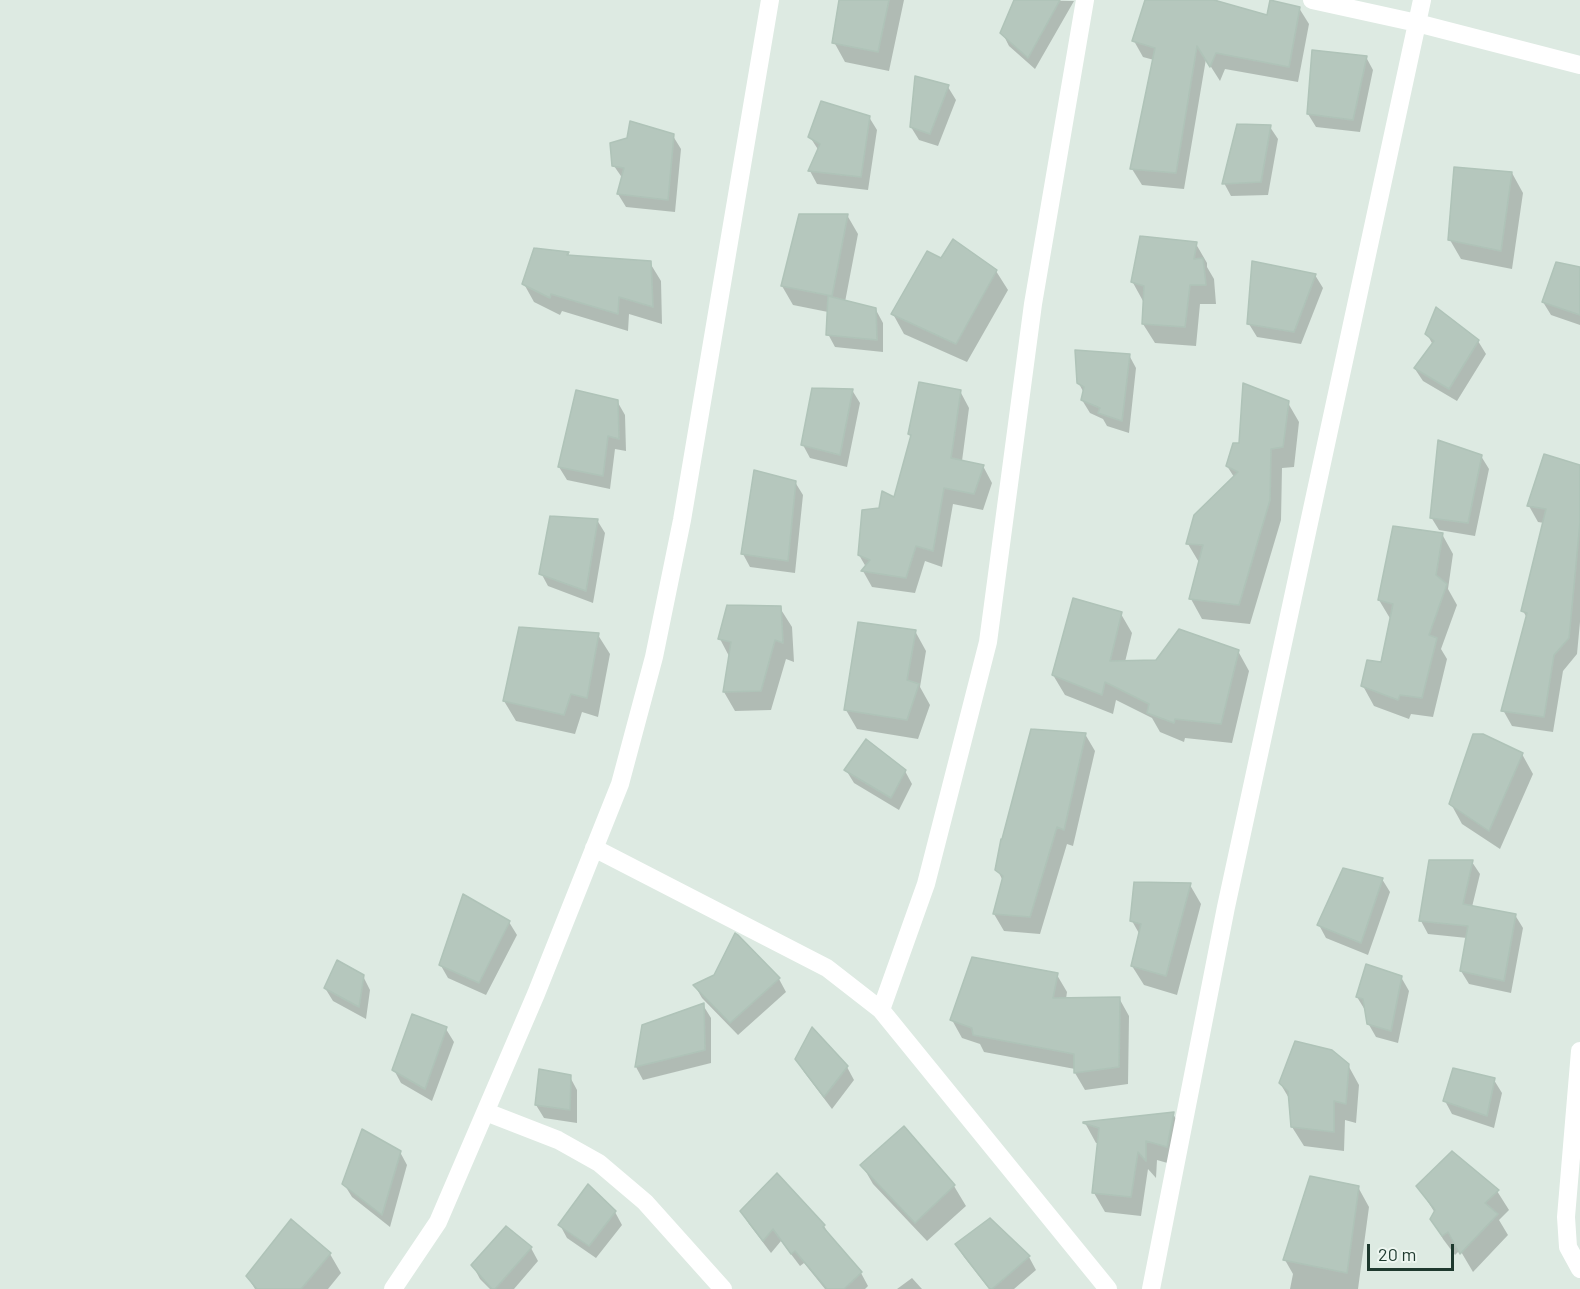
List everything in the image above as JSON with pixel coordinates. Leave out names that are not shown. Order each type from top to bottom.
[{"type":"street","points":[[393,1289],[438,1222],[486,1112],[620,784],[657,645],[684,508],[770,0]]},
{"type":"street","points":[[881,1010],[926,884],[988,642],[1033,303],[1085,0]]},
{"type":"street","points":[[1312,0],[1417,23],[1580,65]]},
{"type":"street","points":[[1150,1289],[1229,896],[1422,0]]},
{"type":"street","points":[[594,848],[827,968],[881,1010],[1108,1289]]},
{"type":"street","points":[[1580,1051],[1566,1217],[1568,1247],[1580,1269]]},
{"type":"street","points":[[486,1112],[558,1140],[599,1163],[645,1202],[723,1289]]},
{"type":"building","points":[[839,0],[889,0],[878,52],[832,43]]},
{"type":"building","points":[[1014,0],[1060,0],[1028,58],[1000,33]]},
{"type":"building","points":[[1145,0],[1214,0],[1267,15],[1270,0],[1300,7],[1289,67],[1216,53],[1210,67],[1197,46],[1176,173],[1130,169],[1155,48],[1132,41]]},
{"type":"building","points":[[1312,50],[1367,56],[1353,120],[1307,114]]},
{"type":"building","points":[[915,76],[949,85],[930,134],[910,127]]},
{"type":"building","points":[[821,101],[870,116],[861,177],[808,171],[820,144],[808,137]]},
{"type":"building","points":[[630,121],[674,134],[668,200],[617,194],[624,168],[612,166],[610,143],[627,138]]},
{"type":"building","points":[[1237,124],[1271,125],[1261,182],[1222,184]]},
{"type":"building","points":[[1454,167],[1512,172],[1501,251],[1448,240]]},
{"type":"building","points":[[799,214],[848,214],[832,296],[781,286]]},
{"type":"building","points":[[1140,236],[1197,242],[1194,259],[1203,258],[1206,285],[1190,285],[1185,327],[1142,324],[1144,286],[1131,282]]},
{"type":"building","points":[[953,239],[997,270],[956,344],[891,314],[927,251],[941,258]]},
{"type":"building","points":[[534,248],[569,252],[567,255],[651,261],[653,307],[619,297],[618,314],[551,294],[550,298],[522,284]]},
{"type":"building","points":[[1252,261],[1316,274],[1294,332],[1247,324]]},
{"type":"building","points":[[1556,262],[1580,267],[1580,315],[1542,302]]},
{"type":"building","points":[[828,296],[876,308],[877,340],[826,335]]},
{"type":"building","points":[[1436,307],[1479,340],[1449,389],[1414,368],[1434,341],[1425,334]]},
{"type":"building","points":[[1075,350],[1130,354],[1122,421],[1098,413],[1100,408],[1081,400],[1084,387],[1077,383]]},
{"type":"building","points":[[919,382],[961,390],[951,458],[984,465],[974,494],[944,488],[933,551],[916,546],[906,578],[861,571],[870,560],[858,555],[862,510],[879,508],[882,491],[894,497],[911,435],[908,434]]},
{"type":"building","points":[[1243,383],[1289,401],[1283,447],[1271,449],[1270,500],[1239,605],[1189,599],[1203,545],[1186,544],[1194,515],[1238,472],[1226,466],[1233,443],[1239,443]]},
{"type":"building","points":[[812,388],[853,389],[840,455],[801,445]]},
{"type":"building","points":[[576,390],[618,400],[619,439],[608,436],[603,476],[558,467]]},
{"type":"building","points":[[1438,440],[1482,455],[1468,523],[1430,518]]},
{"type":"building","points":[[1544,454],[1580,465],[1580,522],[1569,638],[1554,655],[1544,717],[1501,711],[1527,613],[1521,611],[1546,509],[1527,506]]},
{"type":"building","points":[[754,470],[796,481],[788,561],[741,554]]},
{"type":"building","points":[[550,516],[598,519],[586,591],[539,574]]},
{"type":"building","points":[[1393,526],[1443,533],[1436,575],[1447,584],[1429,635],[1437,638],[1422,698],[1400,695],[1398,700],[1361,686],[1367,660],[1381,662],[1393,604],[1378,600]]},
{"type":"building","points":[[1073,598],[1122,612],[1110,661],[1156,660],[1179,629],[1239,650],[1221,724],[1175,719],[1174,723],[1147,713],[1149,704],[1105,682],[1102,695],[1052,675]]},
{"type":"building","points":[[727,605],[781,606],[783,643],[775,640],[761,691],[723,692],[731,642],[718,639]]},
{"type":"building","points":[[858,622],[916,630],[907,680],[919,684],[907,720],[844,710]]},
{"type":"building","points":[[519,627],[599,633],[587,698],[571,694],[564,715],[503,701]]},
{"type":"building","points":[[1031,729],[1086,733],[1064,830],[1057,827],[1030,917],[993,914],[1003,876],[995,870],[1001,839]]},
{"type":"building","points":[[1473,734],[1483,734],[1523,753],[1489,831],[1449,804]]},
{"type":"building","points":[[866,739],[906,770],[891,798],[844,770]]},
{"type":"building","points":[[1429,860],[1473,860],[1463,904],[1516,914],[1504,981],[1460,971],[1468,926],[1419,921]]},
{"type":"building","points":[[1343,868],[1383,878],[1361,943],[1317,925]]},
{"type":"building","points":[[1134,882],[1191,883],[1166,976],[1131,966],[1141,924],[1130,921]]},
{"type":"building","points":[[463,894],[510,921],[479,983],[439,965]]},
{"type":"building","points":[[735,933],[780,978],[730,1023],[693,985],[714,975]]},
{"type":"building","points":[[972,957],[1058,973],[1053,998],[1120,997],[1119,1067],[1074,1073],[1074,1054],[973,1035],[972,1028],[950,1020]]},
{"type":"building","points":[[337,960],[364,975],[359,1007],[324,988]]},
{"type":"building","points":[[1366,964],[1402,976],[1391,1031],[1367,1024],[1363,999],[1356,997]]},
{"type":"building","points":[[704,1003],[705,1050],[635,1067],[642,1025]]},
{"type":"building","points":[[412,1014],[447,1027],[425,1089],[392,1070]]},
{"type":"building","points":[[812,1027],[848,1066],[824,1097],[795,1059]]},
{"type":"building","points":[[1295,1041],[1332,1050],[1349,1064],[1346,1104],[1334,1101],[1334,1132],[1291,1127],[1288,1091],[1279,1083]]},
{"type":"building","points":[[1453,1068],[1495,1078],[1487,1116],[1443,1101]]},
{"type":"building","points":[[539,1069],[571,1075],[570,1110],[535,1105]]},
{"type":"building","points":[[1174,1112],[1167,1147],[1146,1141],[1146,1161],[1138,1152],[1131,1197],[1092,1193],[1099,1128],[1083,1122]]},
{"type":"building","points":[[904,1126],[955,1185],[915,1223],[860,1165]]},
{"type":"building","points":[[362,1129],[401,1151],[382,1215],[342,1184]]},
{"type":"building","points":[[1452,1151],[1499,1190],[1485,1203],[1498,1214],[1460,1254],[1448,1232],[1442,1236],[1430,1219],[1435,1210],[1416,1186]]},
{"type":"building","points":[[777,1173],[825,1225],[823,1227],[862,1272],[844,1289],[827,1289],[795,1251],[791,1254],[773,1229],[763,1241],[740,1211]]},
{"type":"building","points":[[1310,1176],[1359,1186],[1347,1273],[1283,1260]]},
{"type":"building","points":[[588,1184],[616,1211],[589,1246],[558,1225]]},
{"type":"building","points":[[990,1218],[1030,1256],[992,1289],[955,1244]]},
{"type":"building","points":[[291,1219],[331,1253],[301,1289],[257,1289],[246,1276]]},
{"type":"building","points":[[506,1226],[532,1247],[495,1289],[492,1289],[471,1265]]}]
